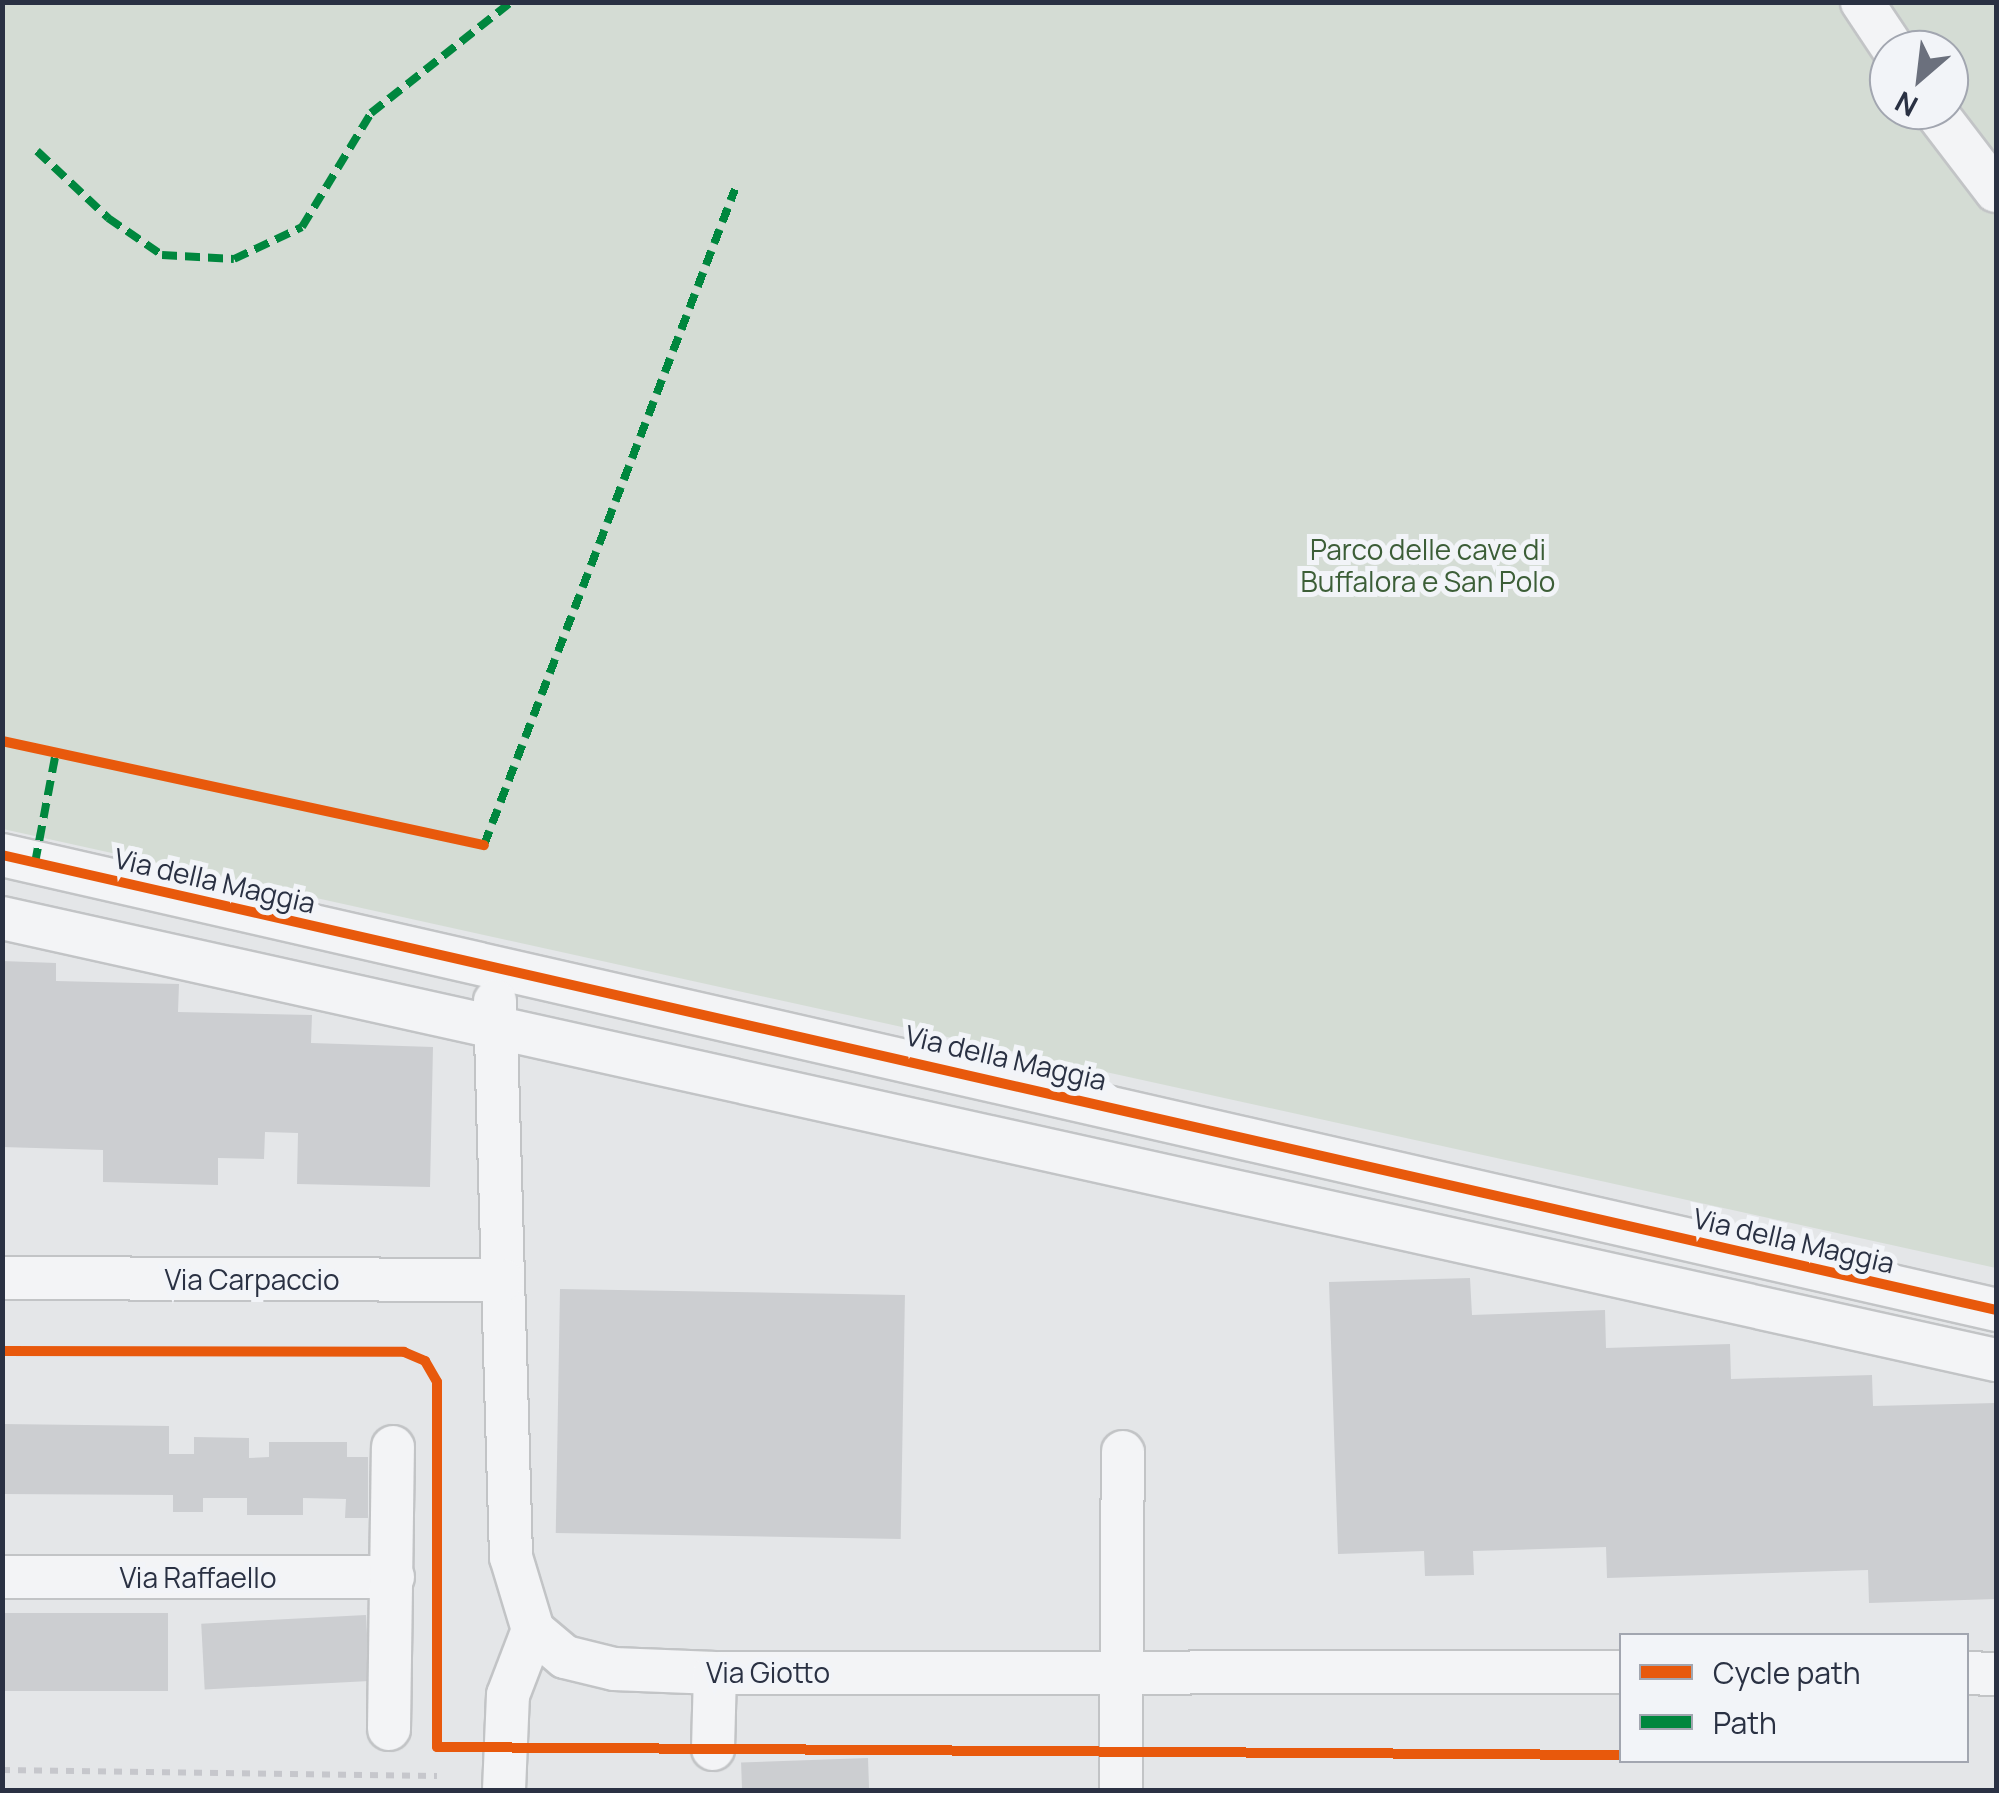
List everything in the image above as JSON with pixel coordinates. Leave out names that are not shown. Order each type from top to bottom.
[{"type":"street","points":[[1862,2],[1881,30]]},
{"type":"street","points":[[1949,130],[1996,191]]},
{"type":"street","name":"Via della Maggia","points":[[2,855],[1996,1310]]},
{"type":"street","points":[[2,918],[1996,1360]]},
{"type":"street","points":[[494,965],[510,1557],[533,1630],[508,1695],[504,1790]]},
{"type":"street","name":"Via Carpaccio","points":[[2,1278],[502,1280]]},
{"type":"street","points":[[390,1729],[393,1447]]},
{"type":"street","points":[[1121,1790],[1123,1452]]},
{"type":"street","name":"Via Raffaello","points":[[2,1577],[393,1577]]},
{"type":"street","name":"Via Giotto","points":[[533,1630],[566,1657],[598,1665],[715,1673],[1121,1669],[1619,1672]]},
{"type":"street","points":[[713,1749],[715,1673]]},
{"type":"street","points":[[1969,1674],[1996,1674]]},
{"type":"path","points":[[437,1761],[437,1790]]},
{"type":"path","points":[[2,1770],[437,1776]]},
{"type":"green space","name":"Parco delle cave di Buffalora e San Polo","points":[[3,3],[1996,3],[1996,1268],[3,829]]},
{"type":"building","points":[[2,961],[56,963],[56,981],[179,984],[178,1012],[312,1015],[311,1043],[433,1047],[430,1187],[297,1184],[298,1133],[265,1132],[264,1159],[218,1158],[218,1185],[103,1182],[103,1150],[2,1147]]},
{"type":"building","points":[[1470,1278],[1472,1315],[1605,1310],[1606,1348],[1730,1344],[1731,1379],[1872,1375],[1873,1406],[1996,1403],[1996,1599],[1869,1603],[1868,1570],[1607,1578],[1606,1547],[1473,1551],[1474,1575],[1425,1576],[1424,1551],[1338,1554],[1329,1282]]},
{"type":"building","points":[[560,1289],[905,1295],[901,1539],[556,1533]]},
{"type":"building","points":[[2,1424],[169,1426],[169,1454],[194,1454],[194,1437],[249,1438],[249,1458],[269,1457],[269,1442],[347,1442],[347,1457],[368,1457],[368,1518],[345,1518],[346,1499],[303,1498],[303,1515],[247,1515],[247,1498],[203,1498],[203,1512],[173,1512],[173,1495],[2,1494]]},
{"type":"building","points":[[2,1613],[168,1613],[168,1691],[2,1691]]},
{"type":"building","points":[[366,1615],[369,1681],[205,1690],[201,1624]]},
{"type":"building","points":[[868,1758],[869,1790],[742,1790],[741,1762]]},
{"type":"marked path","points":[[37,151],[108,218],[162,255],[234,259],[302,227],[371,113],[511,2]]},
{"type":"marked path","points":[[484,845],[735,189]]},
{"type":"marked path","points":[[35,863],[56,752]]},
{"type":"cycle path","points":[[2,741],[484,845]]},
{"type":"cycle path","points":[[2,855],[1996,1310]]},
{"type":"cycle path","points":[[2,1351],[404,1352],[425,1361],[437,1382],[437,1747],[1619,1755]]}]
